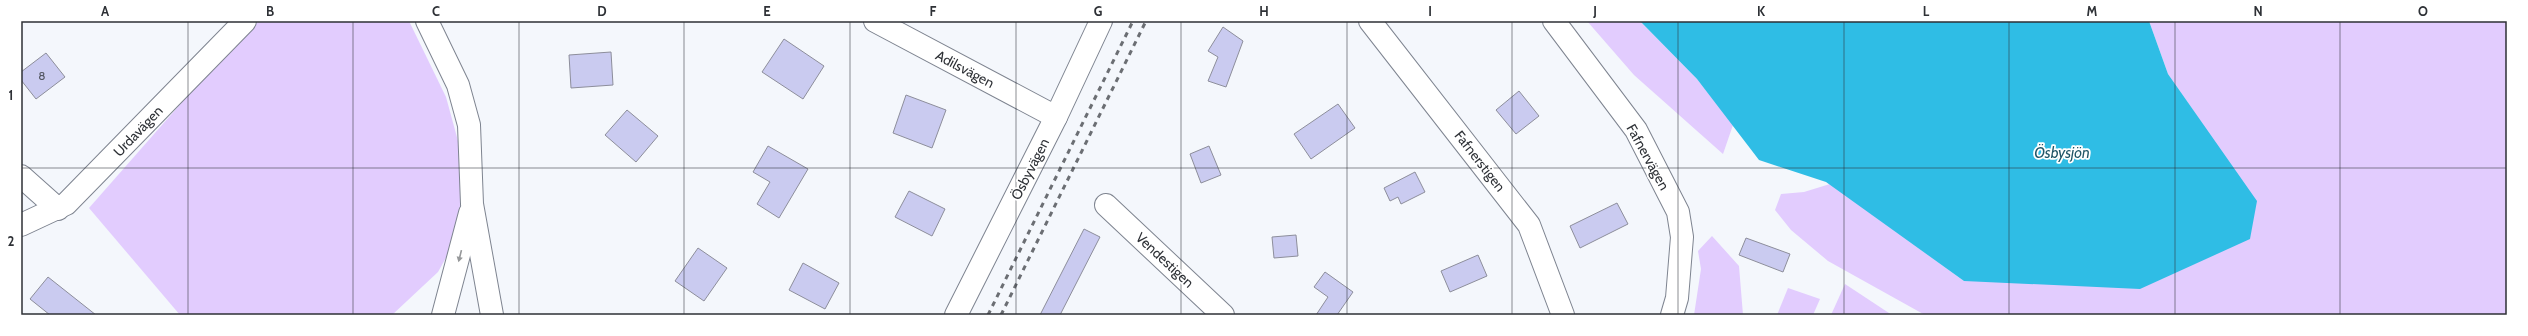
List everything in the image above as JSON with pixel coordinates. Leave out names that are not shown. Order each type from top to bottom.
[{"type":"street","points":[[427,21],[458,85],[469,125],[472,204],[492,315]]},
{"type":"street","name":"Adilsvägen","points":[[875,21],[1056,117]]},
{"type":"street","name":"Ösbyvägen","points":[[956,315],[1056,117],[1101,21]]},
{"type":"street","name":"Fafnerstigen","points":[[1370,21],[1530,225],[1563,315]]},
{"type":"street","name":"Fafnervägen","points":[[1554,21],[1636,130],[1678,212],[1682,237],[1677,298],[1672,315]]},
{"type":"street","name":"Urdavägen","points":[[21,225],[66,204],[98,173],[238,23]]},
{"type":"street","points":[[21,176],[58,209]]},
{"type":"street","points":[[443,315],[472,204]]},
{"type":"street","name":"Vendestigen","points":[[1106,205],[1223,315]]},
{"type":"shaded area","points":[[259,21],[409,21],[446,97],[464,163],[457,238],[438,272],[392,315],[180,315],[89,208],[213,67]]},
{"type":"shaded area","points":[[1587,21],[1640,21],[1697,79],[1733,125],[1723,154],[1634,75]]},
{"type":"shaded area","points":[[2149,21],[2507,21],[2507,315],[1925,315],[1828,261],[1791,230],[1775,210],[1781,194],[1804,192],[1830,184],[1964,281],[2204,126],[2168,74]]},
{"type":"shaded area","points":[[1712,236],[1739,266],[1743,315],[1694,315],[1701,269],[1698,251]]},
{"type":"shaded area","points":[[1845,284],[1892,315],[1831,315]]},
{"type":"shaded area","points":[[1788,288],[1820,299],[1813,315],[1777,315]]},
{"type":"water","name":"Ösbysjön","points":[[1640,21],[2149,21],[2168,74],[2257,201],[2250,239],[2140,289],[1964,281],[1826,182],[1759,160],[1697,79]]},
{"type":"building","points":[[1223,27],[1243,41],[1226,87],[1208,81],[1218,57],[1208,51]]},
{"type":"building","points":[[784,39],[824,66],[803,99],[762,72]]},
{"type":"building","points":[[611,52],[613,85],[571,88],[569,55]]},
{"type":"building","points":[[46,53],[65,77],[36,99],[21,80],[21,72]]},
{"type":"building","points":[[1519,91],[1539,116],[1516,134],[1496,110]]},
{"type":"building","points":[[906,95],[946,110],[932,148],[893,133]]},
{"type":"building","points":[[1338,104],[1355,128],[1311,159],[1294,134]]},
{"type":"building","points":[[627,110],[658,136],[636,162],[605,135]]},
{"type":"building","points":[[768,146],[808,169],[779,218],[757,204],[770,182],[753,172]]},
{"type":"building","points":[[1209,146],[1221,175],[1201,183],[1190,154]]},
{"type":"building","points":[[1415,172],[1425,192],[1401,204],[1398,197],[1390,201],[1384,188]]},
{"type":"building","points":[[909,191],[945,209],[932,236],[895,217]]},
{"type":"building","points":[[1617,203],[1628,224],[1580,248],[1570,226]]},
{"type":"building","points":[[1084,229],[1100,237],[1060,315],[1040,315]]},
{"type":"building","points":[[1296,235],[1298,256],[1274,258],[1272,237]]},
{"type":"building","points":[[1746,238],[1790,254],[1783,272],[1739,255]]},
{"type":"building","points":[[698,248],[727,268],[704,301],[675,281]]},
{"type":"building","points":[[1478,255],[1487,276],[1450,292],[1441,271]]},
{"type":"building","points":[[803,263],[839,283],[825,309],[789,290]]},
{"type":"building","points":[[1325,272],[1353,292],[1337,315],[1316,315],[1328,297],[1314,287]]},
{"type":"building","points":[[48,277],[96,315],[50,315],[30,299]]},
{"type":"railway","points":[[988,315],[1133,21]]},
{"type":"railway","points":[[1001,315],[1146,21]]}]
